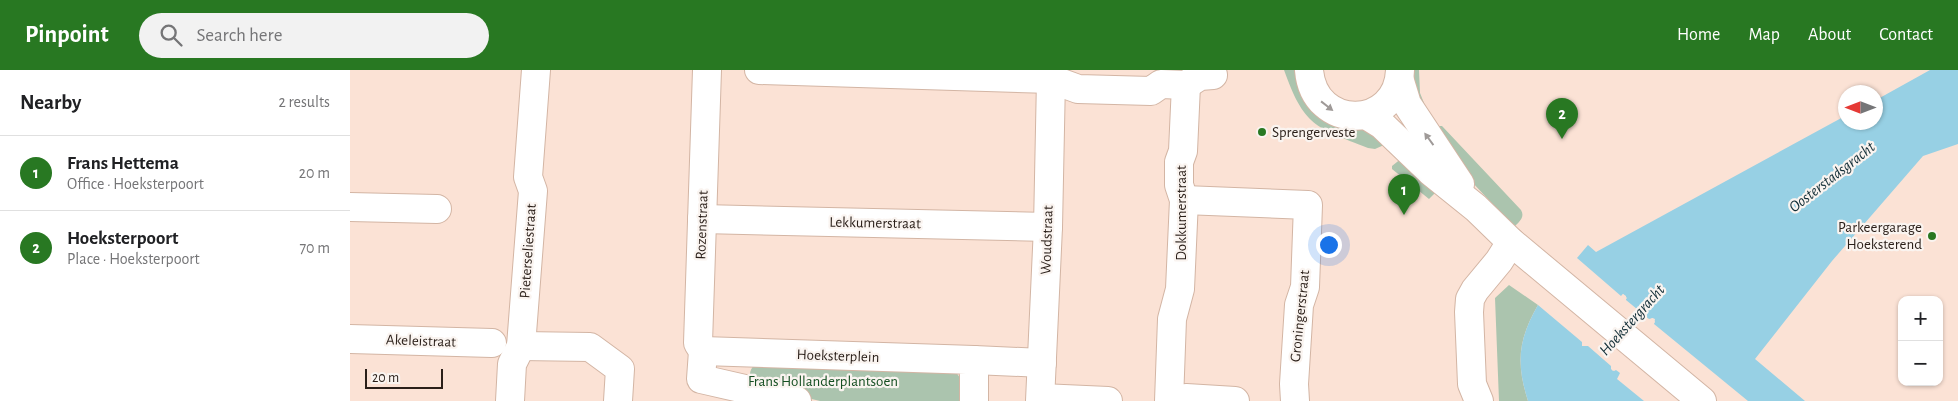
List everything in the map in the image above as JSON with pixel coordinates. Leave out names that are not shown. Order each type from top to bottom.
[{"type":"street","name":"Pieterseliestraat","points":[[510,401],[512,364],[521,346],[531,218],[532,191],[528,178],[536,70]]},
{"type":"street","name":"Rozenstraat","points":[[707,70],[698,343],[703,351],[702,378],[797,401]]},
{"type":"street","points":[[759,70],[1082,79],[1151,91],[1161,84],[1186,85],[1200,76],[1212,75]]},
{"type":"street","points":[[1309,70],[1312,87],[1321,102],[1334,112],[1350,116],[1366,115],[1381,108],[1393,97],[1400,75]]},
{"type":"street","points":[[1400,75],[1406,104],[1476,208]]},
{"type":"street","name":"Woudstraat","points":[[1041,399],[1048,227],[1051,79]]},
{"type":"street","name":"Dokkumerstraat","points":[[1170,401],[1172,319],[1180,289],[1184,200],[1179,185],[1179,162],[1183,151],[1186,85]]},
{"type":"street","points":[[1366,115],[1382,125],[1430,171],[1476,208],[1511,242],[1702,401]]},
{"type":"street","name":"Groningerstraat","points":[[1184,200],[1308,205],[1305,287],[1299,305],[1294,384],[1295,401]]},
{"type":"street","points":[[350,207],[437,209]]},
{"type":"street","name":"Lekkumerstraat","points":[[702,219],[1048,227]]},
{"type":"street","points":[[1479,401],[1472,384],[1470,299],[1511,242]]},
{"type":"street","name":"Akeleistraat","points":[[350,339],[492,343]]},
{"type":"street","points":[[521,346],[590,347],[620,370],[618,401]]},
{"type":"street","name":"Hoeksterplein","points":[[703,351],[1042,363]]},
{"type":"street","points":[[974,360],[974,401]]},
{"type":"street","points":[[1178,401],[1186,398],[1235,401]]},
{"type":"street","points":[[1041,399],[1108,401]]},
{"type":"green space","points":[[1284,70],[1298,70],[1347,128],[1371,131],[1384,145],[1375,149],[1368,148],[1323,129],[1305,114],[1291,89]]},
{"type":"green space","points":[[1414,70],[1419,70],[1420,93],[1426,108],[1423,112],[1412,83]]},
{"type":"green space","points":[[1440,126],[1521,210],[1522,217],[1515,226],[1472,182],[1435,130]]},
{"type":"green space","points":[[1402,158],[1438,190],[1429,199],[1392,169],[1392,166]]},
{"type":"green space","points":[[1509,285],[1538,305],[1526,329],[1521,352],[1522,375],[1528,401],[1499,401],[1495,298]]},
{"type":"green space","name":"Frans Hollanderplantsoen","points":[[755,364],[954,369],[962,381],[966,401],[820,401],[758,386],[750,375]]},
{"type":"water","points":[[1930,70],[1958,70],[1958,144],[1923,156],[1832,261],[1755,359],[1805,401],[1748,401],[1654,324],[1655,319],[1652,318],[1611,366],[1614,371],[1616,370],[1620,373],[1617,379],[1644,401],[1528,401],[1522,375],[1521,352],[1526,329],[1538,305],[1582,344],[1588,346],[1627,298],[1623,294],[1621,296],[1577,258],[1588,245],[1596,252],[1838,120],[1838,130],[1883,130],[1883,96]]},
{"type":"pier","points":[[1623,294],[1626,296],[1626,300],[1649,319],[1653,318],[1655,322],[1653,325],[1652,321],[1613,367],[1618,368],[1613,371],[1611,366],[1588,346],[1582,346],[1582,343],[1584,340],[1586,344],[1624,297],[1620,298]]},
{"type":"place","name":"Sprengerveste","points":[[1262,132]]},
{"type":"place","name":"Hoeksterpoort","points":[[1562,139]]},
{"type":"place","name":"Frans Hettema","points":[[1404,215]]},
{"type":"place","name":"Parkeergarage Hoeksterend","points":[[1932,236]]},
{"type":"water label","name":"Oosterstadsgracht","points":[[1832,177]]},
{"type":"water label","name":"Hoekstergracht","points":[[1632,320]]}]
